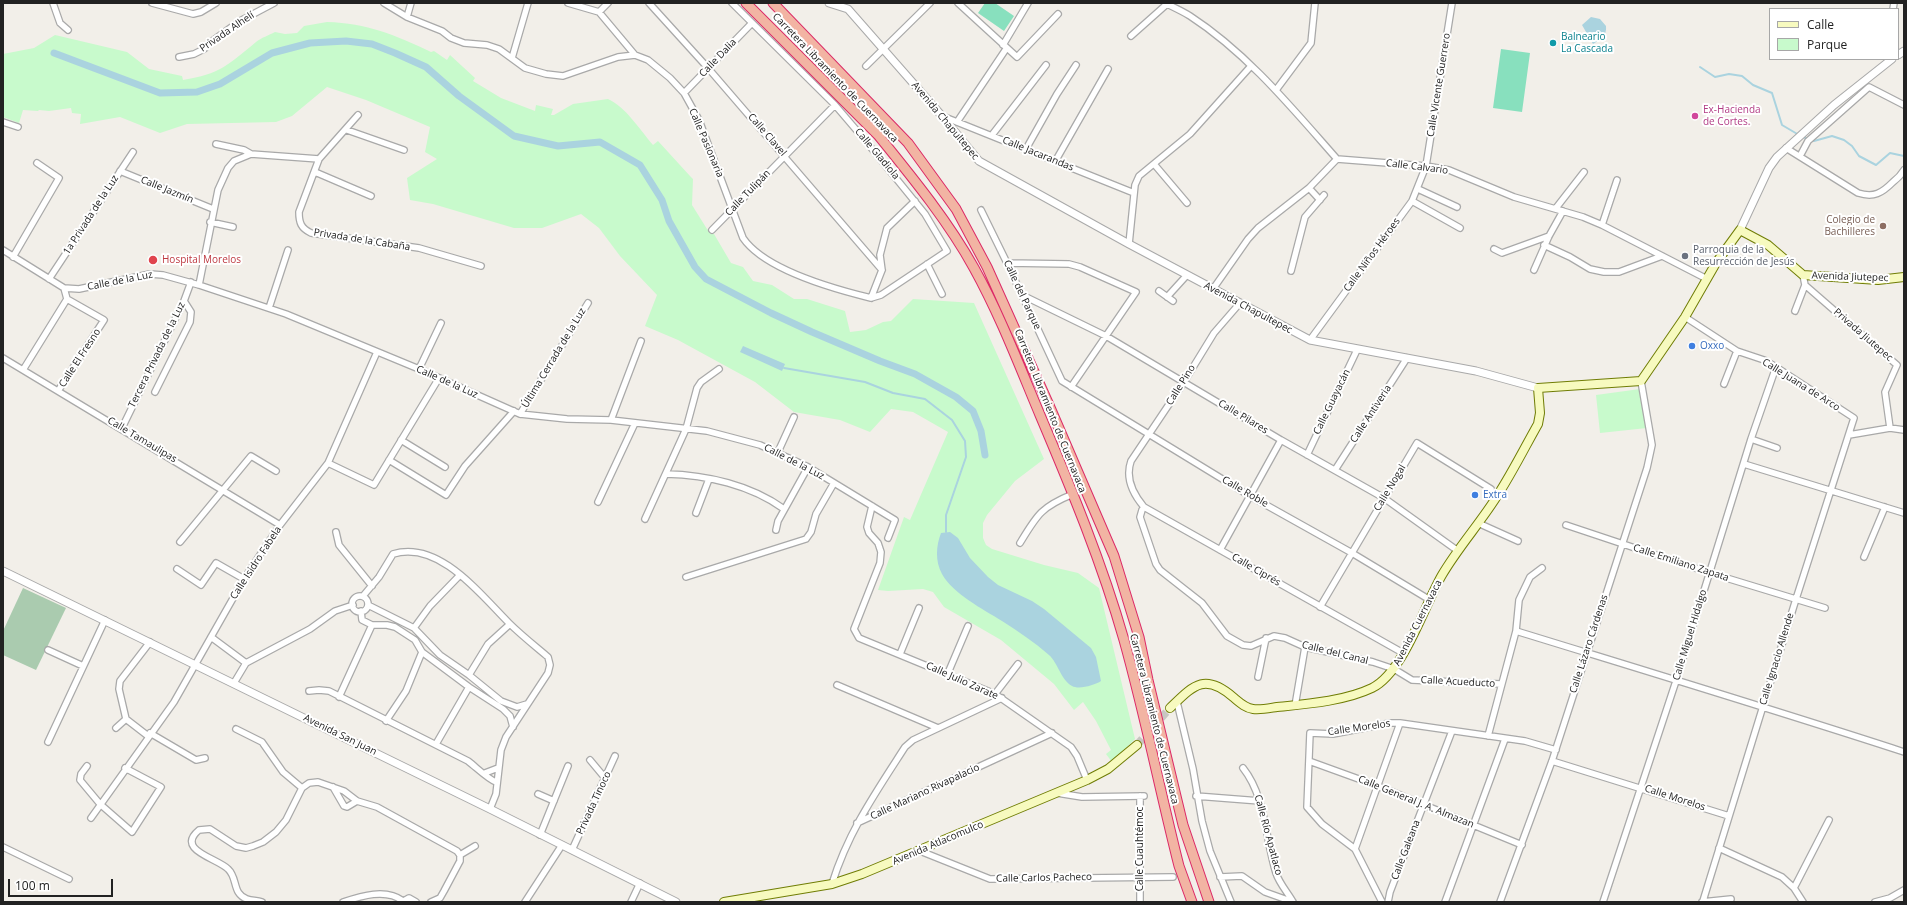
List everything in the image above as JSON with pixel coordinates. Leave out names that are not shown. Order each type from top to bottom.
[{"type":"highway","name":"Carretera Libramiento de Cuernavaca","points":[[746,3],[878,135],[952,232],[974,268],[1000,320],[1072,494],[1112,601],[1124,642],[1177,859],[1192,902]]},
{"type":"highway","name":"Carretera Libramiento de Cuernavaca","points":[[773,3],[855,86],[908,143],[956,209],[987,267],[1049,405],[1114,556],[1140,637],[1148,680],[1183,825],[1209,902]]},
{"type":"main road","name":"Avenida Jiutepec","points":[[1740,230],[1768,245],[1803,275],[1878,280],[1904,277]]},
{"type":"main road","points":[[1641,381],[1685,317],[1707,279],[1740,230]]},
{"type":"main road","name":"Avenida Chapultepec","points":[[1538,388],[1641,381]]},
{"type":"main road","name":"Avenida Cuernavaca","points":[[1177,702],[1189,690],[1201,684],[1211,684],[1221,687],[1244,706],[1254,709],[1295,706],[1356,694],[1373,688],[1394,669],[1442,575],[1499,493],[1538,424],[1540,413],[1538,388]]},
{"type":"main road","points":[[1170,708],[1177,702]]},
{"type":"main road","name":"Avenida Atlacomulco","points":[[724,902],[832,884],[862,874],[1087,780],[1108,769],[1137,745]]},
{"type":"street","points":[[53,3],[60,23],[68,30]]},
{"type":"street","points":[[152,3],[169,6],[193,14],[216,3]]},
{"type":"street","name":"Privada Alhelí","points":[[179,57],[194,54],[204,49],[240,21],[274,3]]},
{"type":"street","points":[[384,3],[407,17],[442,31],[451,38],[464,43],[487,45],[499,49],[525,68],[563,76],[618,57],[635,55]]},
{"type":"street","points":[[407,17],[411,3]]},
{"type":"street","points":[[512,58],[528,3]]},
{"type":"street","points":[[568,3],[599,12],[635,55]]},
{"type":"street","points":[[599,12],[608,3]]},
{"type":"street","name":"Calle Clavel","points":[[649,3],[784,155],[882,270]]},
{"type":"street","name":"Calle Gladiola","points":[[732,3],[835,105],[915,201],[925,214],[947,250],[881,295],[871,298]]},
{"type":"street","name":"Avenida Chapultepec","points":[[829,3],[848,9],[942,116],[979,161],[1129,244],[1310,340],[1357,350],[1476,371],[1538,388]]},
{"type":"street","points":[[866,66],[930,3]]},
{"type":"street","points":[[958,3],[1016,57],[1058,14]]},
{"type":"street","points":[[957,122],[1005,47],[1028,3]]},
{"type":"street","points":[[1132,36],[1166,3],[1189,15],[1212,31],[1276,90],[1337,159],[1309,188],[1258,228],[1248,239],[1213,289]]},
{"type":"street","points":[[1276,90],[1311,43],[1315,3]]},
{"type":"street","name":"Calle Vicente Guerrero","points":[[1426,166],[1452,3]]},
{"type":"street","name":"Calle Dalia","points":[[684,93],[752,23]]},
{"type":"street","name":"Calle Pasionaria","points":[[635,55],[648,60],[659,68],[684,93],[699,120],[733,207],[743,238],[748,245],[795,274],[830,288],[871,298]]},
{"type":"street","points":[[1740,230],[1769,168],[1786,148],[1886,61]]},
{"type":"street","points":[[992,136],[1046,64]]},
{"type":"street","points":[[1026,149],[1057,94],[1076,65]]},
{"type":"street","points":[[1129,244],[1135,185],[1139,176],[1190,134],[1251,66]]},
{"type":"street","points":[[1056,160],[1108,69]]},
{"type":"street","points":[[1800,156],[1808,141],[1869,87],[1904,105]]},
{"type":"street","name":"Calle Tulipán","points":[[712,230],[784,155],[835,105]]},
{"type":"street","name":"Privada de la Cabaña","points":[[358,115],[347,130],[319,159],[299,212],[299,221],[303,229],[311,233],[419,248],[481,266]]},
{"type":"street","name":"Calle Jacarandas","points":[[942,116],[1056,160],[1134,193]]},
{"type":"street","points":[[3,122],[18,127]]},
{"type":"street","points":[[347,130],[404,150]]},
{"type":"street","points":[[216,144],[244,150],[251,154],[319,159]]},
{"type":"street","points":[[1786,148],[1858,193],[1866,196],[1874,196],[1882,192],[1904,170]]},
{"type":"street","name":"1a Privada de la Luz","points":[[49,279],[133,152]]},
{"type":"street","points":[[198,285],[210,222],[218,190],[228,168],[234,161],[251,154]]},
{"type":"street","name":"Calle Calvario","points":[[1337,159],[1426,166],[1449,170],[1514,197],[1556,208],[1602,225],[1707,279]]},
{"type":"street","points":[[13,257],[59,178],[36,163]]},
{"type":"street","points":[[1154,164],[1188,203]]},
{"type":"street","name":"Calle Niños Héroes","points":[[1310,340],[1412,201],[1426,166]]},
{"type":"street","name":"Calle Jazmín","points":[[120,171],[213,209]]},
{"type":"street","points":[[315,172],[372,196]]},
{"type":"street","points":[[1556,208],[1584,172]]},
{"type":"street","points":[[1602,225],[1617,180]]},
{"type":"street","points":[[1291,271],[1305,217],[1322,198],[1309,188]]},
{"type":"street","points":[[1418,189],[1457,207]]},
{"type":"street","points":[[871,298],[882,270],[880,254],[887,228],[915,201]]},
{"type":"street","points":[[1412,201],[1460,228]]},
{"type":"street","name":"Calle del Parque","points":[[981,210],[1062,381]]},
{"type":"street","points":[[1534,270],[1544,245],[1563,211]]},
{"type":"street","points":[[210,222],[233,227]]},
{"type":"street","points":[[1494,249],[1502,253],[1549,236]]},
{"type":"street","points":[[1544,245],[1570,256],[1590,269],[1604,272],[1619,272],[1662,256]]},
{"type":"street","points":[[3,250],[64,288],[67,299],[23,370]]},
{"type":"street","points":[[269,308],[288,250]]},
{"type":"street","points":[[1007,263],[1069,264],[1080,267],[1136,292],[1071,387]]},
{"type":"street","points":[[927,264],[942,294]]},
{"type":"street","name":"Calle de la Luz","points":[[64,288],[79,289],[150,274],[163,274],[269,308],[419,369],[520,414],[567,419],[611,420],[707,431],[760,445],[808,467],[895,520],[888,538]]},
{"type":"street","points":[[1168,297],[1187,275]]},
{"type":"street","points":[[1795,311],[1805,285],[1803,275]]},
{"type":"street","name":"Tercera Privada de la Luz","points":[[122,428],[184,301],[191,282]]},
{"type":"street","name":"Privada Jiutepec","points":[[1805,285],[1897,364],[1885,392],[1890,428]]},
{"type":"street","points":[[1159,291],[1173,301]]},
{"type":"street","name":"Calle Pilares","points":[[1022,294],[1106,336],[1281,440],[1384,498],[1458,551]]},
{"type":"street","name":"Calle El Fresno","points":[[58,391],[104,320],[67,299]]},
{"type":"street","points":[[155,392],[190,322],[191,312],[184,301]]},
{"type":"street","name":"Última Cerrada de la Luz","points":[[520,414],[588,303]]},
{"type":"street","name":"Calle Pino","points":[[1127,470],[1131,461],[1184,382],[1214,332],[1240,304]]},
{"type":"street","name":"Calle Juana de Arco","points":[[1685,317],[1737,352],[1764,360],[1854,418]]},
{"type":"street","points":[[419,369],[441,323]]},
{"type":"street","points":[[611,420],[641,341]]},
{"type":"street","name":"Calle Guayacán","points":[[1307,455],[1357,350]]},
{"type":"street","name":"Calle Isidro Fabela","points":[[91,818],[149,734],[174,702],[244,579],[280,525],[328,463],[377,352]]},
{"type":"street","points":[[1724,384],[1737,352]]},
{"type":"street","name":"Calle Tamaulipas","points":[[3,358],[122,428],[280,525]]},
{"type":"street","name":"Calle Antiveria","points":[[1335,470],[1407,358]]},
{"type":"street","name":"Calle Miguel Hidalgo","points":[[1603,902],[1676,681],[1751,439],[1776,368]]},
{"type":"street","points":[[646,519],[686,429],[697,388],[701,382],[719,369]]},
{"type":"street","points":[[328,463],[374,485],[439,378]]},
{"type":"street","name":"Calle Roble","points":[[1062,381],[1250,496],[1352,553],[1430,600]]},
{"type":"street","name":"Calle Lázaro Cárdenas","points":[[1500,902],[1556,750],[1646,468],[1652,445],[1641,381]]},
{"type":"street","points":[[390,460],[446,495],[465,466],[514,411]]},
{"type":"street","points":[[778,452],[794,417]]},
{"type":"street","name":"Calle Ignacio Allende","points":[[1731,899],[1702,902],[1854,418]]},
{"type":"street","points":[[598,502],[635,423]]},
{"type":"street","points":[[1849,435],[1890,428],[1904,430]]},
{"type":"street","points":[[1751,439],[1777,448]]},
{"type":"street","points":[[401,440],[445,467]]},
{"type":"street","points":[[1220,550],[1281,440]]},
{"type":"street","name":"Calle Nogal","points":[[1320,607],[1416,443],[1491,489]]},
{"type":"street","points":[[180,542],[251,456],[276,471]]},
{"type":"street","points":[[1744,464],[1904,513]]},
{"type":"street","points":[[776,530],[778,521],[784,509],[808,467]]},
{"type":"street","name":"Calle Ciprés","points":[[1127,470],[1132,489],[1144,507],[1403,653]]},
{"type":"street","points":[[666,474],[686,475],[709,479],[759,493],[784,509]]},
{"type":"street","points":[[696,513],[709,479]]},
{"type":"street","points":[[686,578],[806,538],[811,532],[816,514],[834,483]]},
{"type":"street","points":[[1020,543],[1043,509],[1072,494]]},
{"type":"street","name":"Calle Julio Zarate","points":[[872,506],[868,527],[869,533],[878,543],[881,552],[880,563],[854,629],[855,634],[859,638],[948,673],[1002,698],[1071,747],[1077,756],[1087,780]]},
{"type":"street","name":"Calle del Canal","points":[[1144,507],[1140,517],[1156,564],[1160,570],[1202,603],[1227,636],[1235,642],[1251,646],[1266,638],[1274,636],[1285,638],[1306,647],[1372,662],[1394,669]]},
{"type":"street","points":[[1864,557],[1885,507]]},
{"type":"street","points":[[1478,522],[1518,540]]},
{"type":"street","name":"Calle Emiliano Zapata","points":[[1566,525],[1621,544],[1826,608]]},
{"type":"street","points":[[336,532],[339,545],[372,586]]},
{"type":"street","points":[[234,683],[246,663],[310,629],[335,612],[353,605],[356,597],[363,596],[379,578],[389,558],[393,554],[401,551],[412,550],[426,554],[452,569],[478,590],[510,624],[548,657],[550,666],[548,673],[506,737],[501,750],[498,768],[499,775],[496,782],[496,794],[490,808]]},
{"type":"street","points":[[177,569],[201,585],[216,563],[244,579]]},
{"type":"street","name":"Calle Acueducto","points":[[1488,736],[1516,631],[1519,600],[1530,577],[1542,568]]},
{"type":"street","name":"Avenida San Juan","points":[[3,571],[490,808],[540,835],[676,902]]},
{"type":"street","points":[[414,628],[430,606],[460,576]]},
{"type":"street","points":[[363,596],[367,600],[368,605],[414,628],[440,655],[469,675],[502,701],[517,707],[527,704]]},
{"type":"street","points":[[353,605],[356,610],[361,611]]},
{"type":"street","points":[[361,611],[368,605]]},
{"type":"street","points":[[900,654],[919,608]]},
{"type":"street","points":[[361,611],[362,620],[372,625],[387,625],[395,627],[415,640],[422,652],[469,687],[503,709],[510,716],[513,727]]},
{"type":"street","points":[[48,742],[105,620]]},
{"type":"street","points":[[469,675],[488,644],[510,624]]},
{"type":"street","points":[[339,697],[372,625]]},
{"type":"street","points":[[948,673],[968,626]]},
{"type":"street","points":[[1516,631],[1676,681],[1763,706],[1904,752]]},
{"type":"street","points":[[211,637],[246,663]]},
{"type":"street","points":[[1258,677],[1266,638]]},
{"type":"street","points":[[150,642],[120,681],[119,689],[126,719],[149,734],[196,760],[205,758]]},
{"type":"street","points":[[1295,706],[1306,647]]},
{"type":"street","points":[[48,650],[83,666]]},
{"type":"street","points":[[386,721],[406,691],[422,652]]},
{"type":"street","points":[[995,694],[1018,664]]},
{"type":"street","name":"Calle Acueducto","points":[[1394,669],[1412,680],[1501,684]]},
{"type":"street","points":[[837,684],[938,728]]},
{"type":"street","points":[[436,744],[469,687]]},
{"type":"street","points":[[309,691],[329,691],[468,761],[485,773],[489,779],[496,782]]},
{"type":"street","points":[[832,884],[838,863],[856,823],[905,747],[914,740],[1002,698]]},
{"type":"street","points":[[1177,702],[1193,769],[1196,796],[1210,851],[1231,902]]},
{"type":"street","points":[[116,728],[126,719]]},
{"type":"street","name":"Calle Morelos","points":[[1382,902],[1355,850],[1322,824],[1307,806],[1310,733],[1333,734],[1390,723],[1400,723],[1525,742],[1556,750]]},
{"type":"street","points":[[1355,850],[1400,723]]},
{"type":"street","points":[[236,729],[262,742],[284,772],[302,788]]},
{"type":"street","name":"Calle Galeana","points":[[1388,902],[1390,892],[1452,731]]},
{"type":"street","name":"Calle Mariano Rivapalacio","points":[[856,823],[1052,734]]},
{"type":"street","points":[[1445,902],[1505,739]]},
{"type":"street","name":"Privada Tinoco","points":[[572,850],[615,756]]},
{"type":"street","points":[[590,760],[606,778]]},
{"type":"street","name":"Calle Morelos","points":[[1552,761],[1641,787],[1729,816]]},
{"type":"street","name":"Calle General J. A. Almazan","points":[[1309,762],[1378,786],[1522,845]]},
{"type":"street","points":[[87,766],[81,774],[80,780],[100,804],[132,832],[161,787],[125,768]]},
{"type":"street","points":[[540,835],[568,766]]},
{"type":"street","points":[[485,773],[498,768]]},
{"type":"street","name":"Calle Río Apatlaco","points":[[1243,768],[1255,786],[1260,802],[1276,874],[1293,902]]},
{"type":"street","points":[[262,902],[247,899],[241,896],[236,890],[233,876],[229,869],[214,859],[199,853],[192,844],[192,839],[199,830],[210,829],[236,846],[246,848],[263,842],[276,832],[286,820],[302,788],[309,783],[318,782],[344,791],[357,801],[377,807],[457,851],[460,855],[460,861],[440,898],[432,902]]},
{"type":"street","points":[[333,787],[344,806],[347,807],[357,801]]},
{"type":"street","name":"Calle Cuauhtémoc","points":[[1057,793],[1082,797],[1142,796],[1140,902]]},
{"type":"street","points":[[538,794],[554,801]]},
{"type":"street","points":[[1196,796],[1260,802]]},
{"type":"street","points":[[1794,888],[1829,820]]},
{"type":"street","points":[[525,902],[562,845]]},
{"type":"street","points":[[3,846],[69,879]]},
{"type":"street","points":[[460,855],[475,846]]},
{"type":"street","points":[[1720,848],[1766,868],[1782,877],[1794,888],[1803,902]]},
{"type":"street","name":"Calle Carlos Pacheco","points":[[920,851],[990,879],[1173,877]]},
{"type":"street","points":[[1220,877],[1238,875],[1265,892],[1293,902]]},
{"type":"street","points":[[631,902],[640,883]]},
{"type":"street","points":[[1874,902],[1890,898],[1904,890]]},
{"type":"street","points":[[343,902],[358,897],[386,894],[393,894],[403,901],[409,898],[416,902]]},
{"type":"green space","points":[[985,3],[995,3],[1014,16],[1004,31],[978,13]]},
{"type":"green space","points":[[327,22],[368,27],[393,35],[431,52],[434,51],[447,60],[450,55],[475,78],[473,81],[501,98],[535,111],[536,105],[553,109],[551,115],[554,115],[573,104],[608,99],[615,103],[627,113],[653,145],[658,141],[693,179],[692,205],[707,229],[714,234],[731,263],[743,267],[753,281],[772,285],[794,299],[807,299],[845,311],[850,332],[866,330],[883,322],[891,321],[913,299],[974,303],[1044,459],[1015,481],[987,515],[983,523],[983,538],[986,545],[992,549],[1044,565],[1078,573],[1099,588],[1135,739],[1112,762],[1106,754],[1111,750],[1096,721],[1083,702],[1074,710],[1054,684],[1001,640],[944,607],[933,592],[923,589],[888,591],[878,590],[904,517],[910,520],[948,432],[913,412],[891,409],[870,432],[840,420],[794,412],[755,382],[678,340],[645,326],[657,295],[620,256],[599,228],[581,214],[542,228],[514,228],[433,204],[410,200],[407,178],[437,159],[425,152],[430,127],[366,100],[327,87],[292,116],[276,122],[187,124],[160,133],[120,117],[80,124],[81,114],[72,113],[71,108],[49,111],[23,110],[19,123],[3,117],[3,54],[34,48],[55,35],[127,52],[149,69],[182,76],[183,80],[206,75],[223,67],[258,41],[275,32],[285,34],[297,33],[304,26]]},
{"type":"green space","points":[[1501,49],[1530,53],[1522,112],[1493,108]]},
{"type":"green space","points":[[1640,389],[1647,428],[1600,433],[1596,395]]},
{"type":"green space","points":[[23,588],[66,608],[36,670],[3,655],[3,631]]},
{"type":"water","points":[[1591,17],[1600,19],[1606,26],[1606,32],[1604,35],[1593,44],[1582,25]]},
{"type":"water","points":[[743,346],[785,364],[782,371],[740,352]]},
{"type":"water","points":[[950,532],[958,538],[970,558],[988,577],[998,585],[1032,601],[1044,609],[1091,648],[1096,657],[1101,681],[1083,687],[1072,686],[1065,680],[1052,658],[1043,650],[953,588],[942,574],[937,559],[937,548],[941,533]]},
{"type":"waterway","points":[[54,53],[160,93],[197,92],[220,84],[272,53],[310,43],[346,41],[372,44],[395,53],[426,67],[459,96],[514,136],[558,146],[600,142],[640,165],[662,200],[669,221],[695,267],[706,279],[771,313],[812,332],[915,374],[956,397],[973,411],[981,431],[985,455]]},
{"type":"waterway","points":[[1700,67],[1715,77],[1729,74],[1742,76],[1753,85],[1772,93],[1782,125],[1799,135]]},
{"type":"waterway","points":[[1803,137],[1814,141],[1832,136],[1844,140],[1852,146],[1859,156],[1876,165],[1890,153],[1904,156]]},
{"type":"waterway","points":[[784,368],[865,382],[893,393],[925,399],[952,420],[965,441],[966,457],[946,515],[946,532]]},
{"type":"tunnel","points":[[1137,745],[1170,708]]},
{"type":"place","name":"Balneario La Cascada","points":[[1553,43]]},
{"type":"place","name":"Ex-Hacienda de Cortes.","points":[[1695,116]]},
{"type":"place","name":"Colegio de Bachilleres","points":[[1883,226]]},
{"type":"place","name":"Parroquia de la Resurrección de Jesús","points":[[1685,256]]},
{"type":"place","name":"Hospital Morelos","points":[[153,260]]},
{"type":"place","name":"Oxxo","points":[[1692,346]]},
{"type":"place","name":"Extra","points":[[1475,495]]}]
